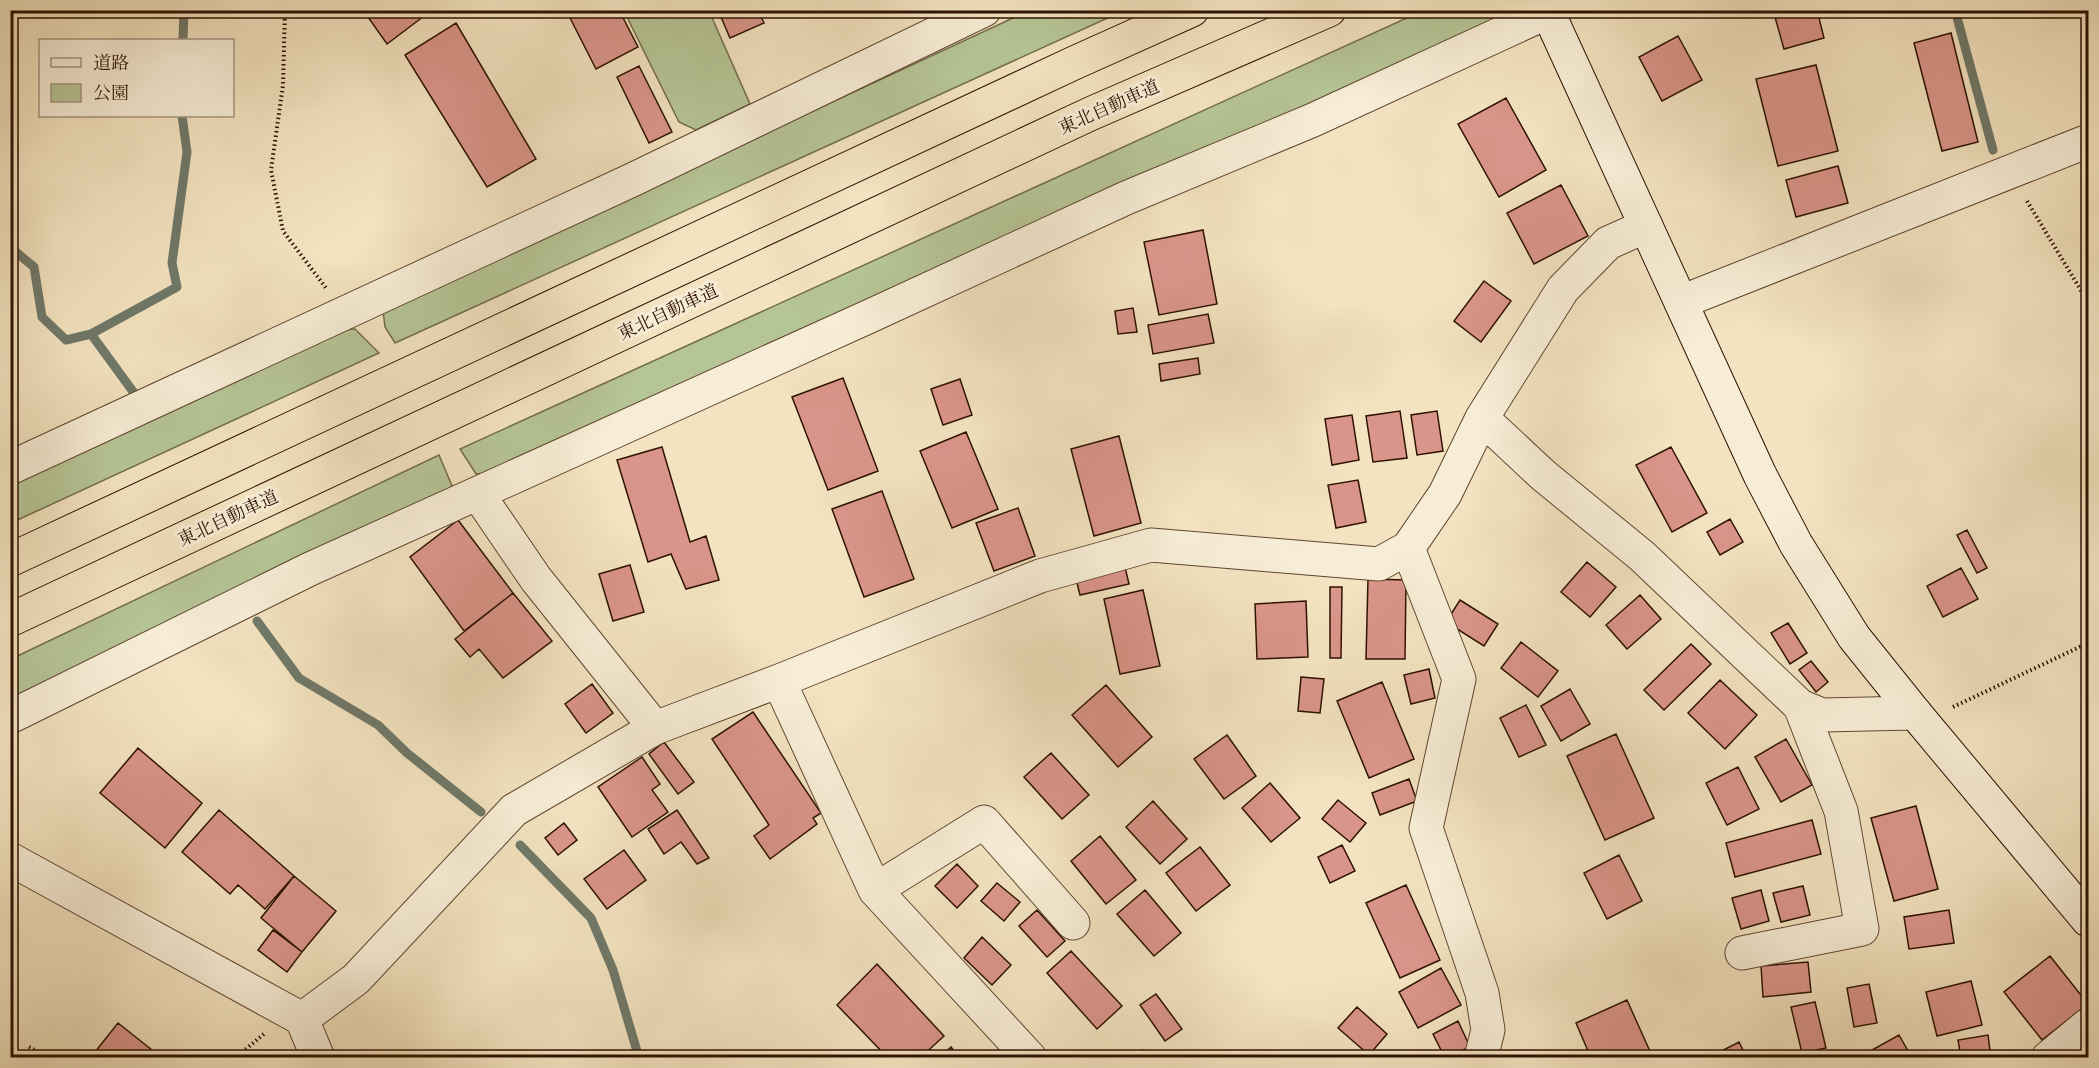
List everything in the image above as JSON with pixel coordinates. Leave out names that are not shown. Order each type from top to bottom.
[{"type":"highway","points":[[10,560],[1192,10]]},
{"type":"highway","name":"東北自動車道","points":[[10,620],[1080,119],[1329,10]]},
{"type":"street","points":[[10,468],[632,180],[984,10]]},
{"type":"street","points":[[10,717],[310,569],[1126,198],[1313,120],[1549,11],[1760,475],[1796,544],[1854,637],[1918,718],[2088,920]]},
{"type":"street","points":[[1681,302],[2088,141]]},
{"type":"street","points":[[302,1019],[356,979],[514,810],[655,728],[779,681],[1040,576],[1151,545],[1379,564],[1408,548],[1445,494],[1482,418],[1563,288],[1608,243],[1646,226]]},
{"type":"street","points":[[1482,418],[1543,475],[1642,556],[1800,706],[1822,715],[1918,718]]},
{"type":"street","points":[[477,494],[536,579],[655,728]]},
{"type":"street","points":[[1408,548],[1459,679],[1426,828],[1482,993],[1488,1030],[1481,1058]]},
{"type":"street","points":[[779,681],[875,890],[1030,1058]]},
{"type":"street","points":[[1742,953],[1862,930],[1841,812],[1800,706]]},
{"type":"street","points":[[875,890],[984,822],[1073,923]]},
{"type":"street","points":[[10,859],[302,1019],[318,1058]]},
{"type":"street","points":[[2048,1058],[2088,1025]]},
{"type":"path","points":[[285,10],[283,85],[271,170],[283,231],[344,312]]},
{"type":"path","points":[[2009,172],[2088,302]]},
{"type":"path","points":[[1918,718],[2088,643]]},
{"type":"path","points":[[29,1047],[50,1058]]},
{"type":"green space","points":[[624,11],[709,11],[750,104],[696,130],[679,122]]},
{"type":"green space","points":[[1028,11],[1123,11],[395,343],[385,327],[383,311]]},
{"type":"green space","points":[[1422,11],[1495,11],[1500,24],[487,473],[476,474],[460,449]]},
{"type":"green space","points":[[355,329],[379,353],[11,523],[10,481],[342,330]]},
{"type":"green space","points":[[439,455],[452,486],[445,496],[11,702],[11,659]]},
{"type":"building","points":[[363,10],[432,10],[387,44]]},
{"type":"building","points":[[566,10],[619,10],[638,47],[596,69]]},
{"type":"building","points":[[718,10],[758,10],[764,23],[730,38]]},
{"type":"building","points":[[1773,10],[1817,10],[1824,38],[1784,49]]},
{"type":"building","points":[[456,23],[536,159],[487,187],[405,55]]},
{"type":"building","points":[[1951,33],[1978,142],[1942,151],[1914,43]]},
{"type":"building","points":[[1678,36],[1702,80],[1662,101],[1639,57]]},
{"type":"building","points":[[1816,65],[1838,151],[1778,166],[1756,79]]},
{"type":"building","points":[[639,66],[672,132],[649,143],[617,77]]},
{"type":"building","points":[[1506,98],[1546,170],[1499,197],[1458,124]]},
{"type":"building","points":[[1838,166],[1848,203],[1796,217],[1786,180]]},
{"type":"building","points":[[1561,185],[1588,236],[1534,264],[1507,213]]},
{"type":"building","points":[[1203,230],[1217,304],[1159,315],[1144,242]]},
{"type":"building","points":[[1484,281],[1511,301],[1481,342],[1454,321]]},
{"type":"building","points":[[1133,308],[1137,332],[1118,334],[1115,311]]},
{"type":"building","points":[[1208,314],[1214,343],[1153,354],[1148,325]]},
{"type":"building","points":[[1198,358],[1200,374],[1161,381],[1159,364]]},
{"type":"building","points":[[843,378],[878,471],[828,490],[792,397]]},
{"type":"building","points":[[960,379],[972,415],[943,425],[931,389]]},
{"type":"building","points":[[1400,411],[1407,458],[1373,462],[1366,416]]},
{"type":"building","points":[[1437,411],[1443,451],[1417,455],[1411,415]]},
{"type":"building","points":[[1352,415],[1359,460],[1332,465],[1325,419]]},
{"type":"building","points":[[966,432],[998,509],[952,528],[920,451]]},
{"type":"building","points":[[1119,436],[1141,523],[1094,536],[1071,449]]},
{"type":"building","points":[[662,447],[690,542],[706,536],[719,580],[686,589],[671,554],[648,562],[617,460]]},
{"type":"building","points":[[1671,447],[1707,513],[1672,532],[1636,465]]},
{"type":"building","points":[[1358,480],[1366,522],[1336,528],[1328,485]]},
{"type":"building","points":[[882,491],[914,579],[864,597],[832,509]]},
{"type":"building","points":[[1018,508],[1035,556],[994,571],[976,523]]},
{"type":"building","points":[[1730,519],[1743,542],[1720,555],[1707,532]]},
{"type":"building","points":[[458,520],[513,593],[464,631],[410,557]]},
{"type":"building","points":[[1967,530],[1987,568],[1977,573],[1957,535]]},
{"type":"building","points":[[1587,562],[1616,587],[1590,617],[1561,592]]},
{"type":"building","points":[[630,565],[644,612],[613,621],[599,574]]},
{"type":"building","points":[[1125,567],[1129,584],[1080,595],[1076,579]]},
{"type":"building","points":[[1961,568],[1978,599],[1943,617],[1927,586]]},
{"type":"building","points":[[1368,579],[1406,580],[1405,659],[1366,659]]},
{"type":"building","points":[[1330,587],[1342,587],[1341,658],[1330,658]]},
{"type":"building","points":[[1143,590],[1160,666],[1120,674],[1104,599]]},
{"type":"building","points":[[513,593],[552,641],[503,678],[479,649],[470,657],[455,639]]},
{"type":"building","points":[[1640,595],[1661,619],[1627,649],[1606,625]]},
{"type":"building","points":[[1460,600],[1498,624],[1484,646],[1446,622]]},
{"type":"building","points":[[1306,601],[1308,657],[1257,659],[1255,604]]},
{"type":"building","points":[[1788,623],[1807,653],[1790,664],[1771,633]]},
{"type":"building","points":[[1521,642],[1558,671],[1538,697],[1501,668]]},
{"type":"building","points":[[1691,644],[1711,664],[1664,710],[1644,690]]},
{"type":"building","points":[[1811,661],[1828,682],[1816,692],[1799,670]]},
{"type":"building","points":[[1429,669],[1435,698],[1411,704],[1404,675]]},
{"type":"building","points":[[1301,677],[1324,679],[1320,713],[1298,711]]},
{"type":"building","points":[[1720,680],[1757,715],[1725,749],[1688,713]]},
{"type":"building","points":[[1382,682],[1414,759],[1369,778],[1337,701]]},
{"type":"building","points":[[592,684],[613,713],[586,733],[565,704]]},
{"type":"building","points":[[1106,685],[1152,737],[1118,767],[1072,715]]},
{"type":"building","points":[[1570,689],[1590,724],[1561,741],[1541,706]]},
{"type":"building","points":[[1526,705],[1546,745],[1519,757],[1500,718]]},
{"type":"building","points":[[753,712],[821,813],[813,818],[817,824],[770,859],[754,836],[769,825],[712,739]]},
{"type":"building","points":[[1616,734],[1654,818],[1605,840],[1567,756]]},
{"type":"building","points":[[1227,735],[1256,776],[1224,799],[1194,759]]},
{"type":"building","points":[[1786,739],[1812,785],[1781,802],[1755,757]]},
{"type":"building","points":[[664,742],[694,782],[678,794],[649,754]]},
{"type":"building","points":[[138,748],[202,803],[165,848],[100,793]]},
{"type":"building","points":[[1051,753],[1089,795],[1062,819],[1024,777]]},
{"type":"building","points":[[642,757],[660,784],[652,790],[668,812],[632,837],[598,787]]},
{"type":"building","points":[[1738,767],[1759,809],[1727,825],[1706,783]]},
{"type":"building","points":[[1409,779],[1417,801],[1380,815],[1372,793]]},
{"type":"building","points":[[1270,783],[1300,818],[1271,842],[1242,808]]},
{"type":"building","points":[[1338,800],[1366,823],[1350,842],[1322,819]]},
{"type":"building","points":[[1153,801],[1187,839],[1160,864],[1126,827]]},
{"type":"building","points":[[1916,806],[1938,889],[1894,901],[1871,818]]},
{"type":"building","points":[[219,810],[294,876],[265,909],[238,885],[230,894],[182,852]]},
{"type":"building","points":[[677,810],[709,858],[697,864],[681,842],[664,854],[648,829]]},
{"type":"building","points":[[1812,820],[1821,854],[1735,877],[1726,843]]},
{"type":"building","points":[[564,823],[577,840],[558,855],[545,838]]},
{"type":"building","points":[[1100,836],[1136,880],[1106,904],[1071,861]]},
{"type":"building","points":[[1342,845],[1355,871],[1330,883],[1318,857]]},
{"type":"building","points":[[1200,847],[1230,885],[1196,911],[1166,873]]},
{"type":"building","points":[[624,850],[646,880],[607,909],[584,879]]},
{"type":"building","points":[[1619,855],[1642,901],[1607,919],[1584,873]]},
{"type":"building","points":[[957,864],[978,886],[957,908],[935,886]]},
{"type":"building","points":[[294,876],[336,911],[302,952],[261,918]]},
{"type":"building","points":[[997,883],[1020,902],[1004,921],[981,901]]},
{"type":"building","points":[[1406,885],[1440,960],[1400,978],[1366,903]]},
{"type":"building","points":[[1803,886],[1810,915],[1781,922],[1773,893]]},
{"type":"building","points":[[1145,890],[1181,933],[1154,956],[1117,914]]},
{"type":"building","points":[[1761,890],[1769,921],[1741,929],[1732,898]]},
{"type":"building","points":[[1037,910],[1065,941],[1047,957],[1019,926]]},
{"type":"building","points":[[1949,910],[1954,943],[1909,949],[1904,917]]},
{"type":"building","points":[[273,930],[302,952],[287,972],[258,950]]},
{"type":"building","points":[[982,937],[1011,965],[992,985],[964,958]]},
{"type":"building","points":[[1071,951],[1122,1006],[1097,1029],[1047,973]]},
{"type":"building","points":[[2050,956],[2088,1004],[2042,1040],[2004,992]]},
{"type":"building","points":[[1808,962],[1811,992],[1763,997],[1761,966]]},
{"type":"building","points":[[877,964],[944,1036],[920,1058],[888,1058],[837,1005]]},
{"type":"building","points":[[1441,968],[1461,1005],[1418,1028],[1399,992]]},
{"type":"building","points":[[1971,981],[1982,1025],[1937,1036],[1926,992]]},
{"type":"building","points":[[1869,984],[1877,1023],[1854,1027],[1847,988]]},
{"type":"building","points":[[1156,994],[1182,1029],[1165,1041],[1140,1005]]},
{"type":"building","points":[[1627,1000],[1653,1058],[1591,1058],[1576,1023]]},
{"type":"building","points":[[1815,1002],[1826,1048],[1802,1053],[1791,1007]]},
{"type":"building","points":[[1357,1007],[1387,1034],[1369,1055],[1338,1028]]},
{"type":"building","points":[[1458,1021],[1470,1047],[1445,1058],[1433,1034]]},
{"type":"building","points":[[118,1023],[162,1058],[102,1058],[95,1052]]},
{"type":"building","points":[[1899,1035],[1912,1058],[1865,1058],[1863,1055]]},
{"type":"building","points":[[1988,1035],[1991,1058],[1961,1058],[1958,1040]]},
{"type":"building","points":[[1739,1042],[1747,1058],[1708,1058]]},
{"type":"building","points":[[951,1047],[960,1058],[939,1058]]},
{"type":"building","points":[[1143,1050],[1146,1058],[1123,1058]]},
{"type":"waterway","points":[[183,39],[184,10]]},
{"type":"waterway","points":[[1955,10],[1993,150]]},
{"type":"waterway","points":[[91,334],[177,287],[172,263],[187,152],[182,117]]},
{"type":"waterway","points":[[10,247],[34,267],[42,317],[66,340],[91,334],[137,397]]},
{"type":"waterway","points":[[257,621],[299,678],[378,725],[407,753],[481,812]]},
{"type":"waterway","points":[[520,845],[591,918],[613,970],[639,1058]]}]
